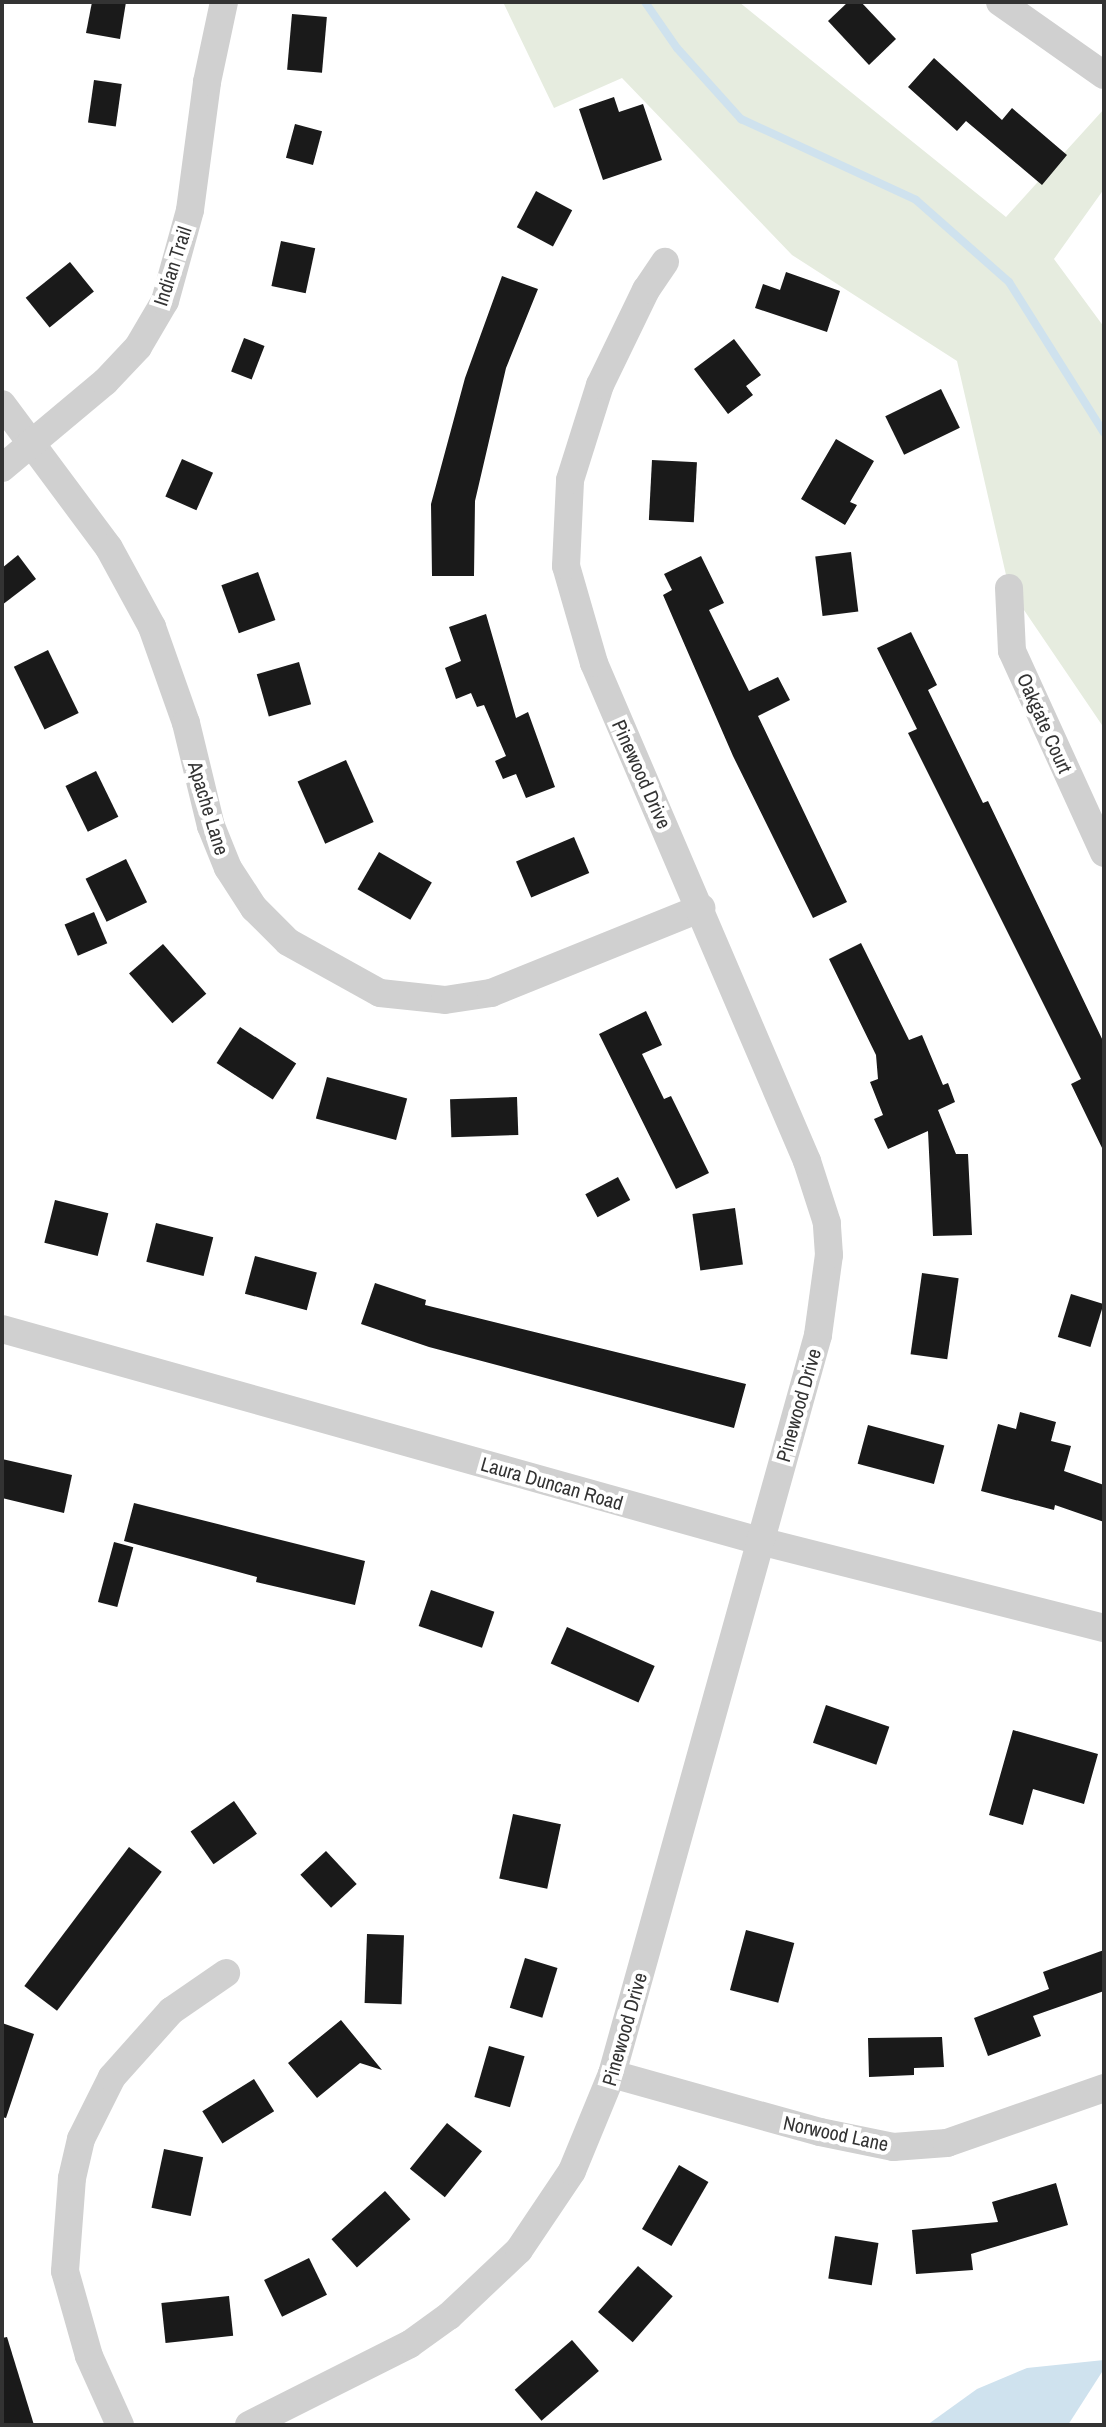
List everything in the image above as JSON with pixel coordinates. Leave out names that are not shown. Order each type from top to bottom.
[{"type":"street","name":"Indian Trail","points":[[2,468],[121,365],[165,301],[190,210],[207,82],[224,2]]},
{"type":"street","points":[[1000,2],[1104,75]]},
{"type":"street","name":"Pinewood Drive","points":[[249,2425],[410,2344],[483,2287],[549,2210],[590,2133],[612,2074],[818,1335],[829,1255],[827,1223],[807,1161],[594,663],[566,566],[570,480],[600,385],[646,290],[665,262]]},
{"type":"street","name":"Apache Lane","points":[[2,404],[109,548],[152,627],[186,723],[211,826],[228,868],[254,908],[288,942],[380,993],[445,1000],[491,993],[701,908]]},
{"type":"street","name":"Oakgate Court","points":[[1009,588],[1012,651],[1104,853]]},
{"type":"street","name":"Laura Duncan Road","points":[[2,1329],[760,1541],[1104,1628]]},
{"type":"street","points":[[120,2425],[89,2356],[65,2271],[72,2178],[81,2139],[112,2077],[171,2011],[226,1973]]},
{"type":"street","name":"Norwood Lane","points":[[612,2074],[820,2132],[893,2147],[959,2139],[1104,2088]]},
{"type":"shaded area","points":[[503,2],[739,2],[1006,217],[1104,109],[1104,189],[1054,259],[1104,327],[1104,728],[1009,588],[957,361],[792,255],[622,78],[554,108]]},
{"type":"water","points":[[1104,2360],[1102,2372],[1068,2425],[927,2425],[977,2389],[1027,2368]]},
{"type":"building","points":[[92,2],[126,2],[120,39],[86,33]]},
{"type":"building","points":[[848,2],[861,2],[896,39],[869,65],[828,21]]},
{"type":"building","points":[[292,14],[327,17],[322,73],[287,70]]},
{"type":"building","points":[[934,58],[1002,120],[1012,108],[1067,155],[1042,185],[966,121],[957,131],[908,87]]},
{"type":"building","points":[[94,80],[122,84],[116,126],[88,123]]},
{"type":"building","points":[[614,97],[619,112],[643,104],[662,160],[603,180],[579,109]]},
{"type":"building","points":[[295,124],[322,131],[313,165],[286,158]]},
{"type":"building","points":[[536,191],[572,210],[553,246],[517,227]]},
{"type":"building","points":[[281,241],[315,248],[306,293],[271,286]]},
{"type":"building","points":[[70,262],[94,292],[50,327],[26,298]]},
{"type":"building","points":[[786,272],[840,291],[827,332],[755,308],[763,284],[780,290]]},
{"type":"building","points":[[502,276],[538,289],[506,368],[475,501],[474,576],[432,576],[431,504],[465,378]]},
{"type":"building","points":[[244,338],[265,346],[252,379],[231,372]]},
{"type":"building","points":[[734,339],[761,375],[746,386],[753,395],[728,414],[694,369]]},
{"type":"building","points":[[941,389],[960,428],[904,455],[885,416]]},
{"type":"building","points":[[836,439],[874,461],[850,502],[857,505],[845,525],[801,499]]},
{"type":"building","points":[[182,459],[213,473],[196,510],[165,496]]},
{"type":"building","points":[[652,460],[697,462],[694,522],[649,520]]},
{"type":"building","points":[[851,552],[858,612],[823,616],[815,556]]},
{"type":"building","points":[[18,555],[36,579],[2,605],[2,568]]},
{"type":"building","points":[[701,556],[724,603],[709,610],[749,691],[778,677],[790,700],[758,716],[847,902],[813,918],[733,756],[663,595],[672,590],[664,574]]},
{"type":"building","points":[[258,572],[275,620],[239,633],[221,585]]},
{"type":"building","points":[[486,614],[516,718],[528,712],[555,787],[526,798],[516,774],[503,779],[495,761],[506,756],[484,705],[477,707],[471,693],[456,699],[445,668],[461,661],[449,627]]},
{"type":"building","points":[[911,632],[937,685],[928,690],[983,803],[988,801],[1104,1043],[1104,1152],[1071,1084],[1081,1079],[908,733],[917,729],[877,648]]},
{"type":"building","points":[[48,650],[79,713],[45,730],[14,667]]},
{"type":"building","points":[[299,662],[311,704],[269,716],[257,674]]},
{"type":"building","points":[[346,760],[374,822],[325,844],[298,782]]},
{"type":"building","points":[[96,771],[118,817],[88,832],[65,786]]},
{"type":"building","points":[[574,837],[589,873],[531,898],[516,862]]},
{"type":"building","points":[[379,852],[432,882],[410,920],[358,889]]},
{"type":"building","points":[[126,859],[147,902],[107,922],[86,879]]},
{"type":"building","points":[[94,912],[107,943],[78,956],[65,925]]},
{"type":"building","points":[[861,943],[909,1040],[922,1035],[943,1085],[948,1083],[955,1102],[938,1110],[956,1154],[968,1154],[972,1235],[933,1236],[928,1131],[888,1149],[874,1119],[883,1115],[870,1082],[878,1079],[876,1055],[829,959]]},
{"type":"building","points":[[163,944],[206,994],[172,1023],[129,974]]},
{"type":"building","points":[[646,1011],[662,1045],[642,1054],[664,1099],[671,1096],[709,1173],[676,1189],[599,1034]]},
{"type":"building","points":[[240,1027],[296,1063],[273,1100],[217,1063]]},
{"type":"building","points":[[327,1077],[407,1098],[396,1140],[316,1119]]},
{"type":"building","points":[[517,1097],[518,1135],[451,1137],[450,1099]]},
{"type":"building","points":[[618,1177],[630,1200],[598,1217],[585,1194]]},
{"type":"building","points":[[55,1200],[108,1213],[98,1256],[44,1243]]},
{"type":"building","points":[[735,1208],[743,1264],[700,1270],[692,1214]]},
{"type":"building","points":[[156,1223],[213,1237],[204,1276],[146,1262]]},
{"type":"building","points":[[255,1256],[317,1273],[307,1310],[245,1294]]},
{"type":"building","points":[[922,1273],[959,1278],[947,1359],[911,1354]]},
{"type":"building","points":[[375,1283],[426,1300],[425,1305],[746,1384],[734,1428],[429,1347],[361,1324]]},
{"type":"building","points":[[1071,1294],[1104,1304],[1090,1347],[1058,1337]]},
{"type":"building","points":[[1020,1412],[1056,1422],[1051,1441],[1071,1446],[1064,1471],[1104,1485],[1104,1522],[1055,1505],[1054,1510],[981,1491],[998,1424],[1016,1429]]},
{"type":"building","points":[[868,1425],[944,1445],[934,1484],[858,1464]]},
{"type":"building","points":[[2,1459],[72,1475],[64,1513],[2,1498]]},
{"type":"building","points":[[134,1503],[365,1561],[355,1605],[256,1582],[257,1577],[124,1541]]},
{"type":"building","points":[[114,1542],[133,1547],[117,1607],[98,1602]]},
{"type":"building","points":[[431,1590],[494,1612],[482,1648],[419,1626]]},
{"type":"building","points":[[567,1627],[655,1666],[638,1703],[551,1664]]},
{"type":"building","points":[[826,1705],[889,1727],[876,1765],[813,1743]]},
{"type":"building","points":[[1013,1730],[1098,1754],[1084,1804],[1033,1789],[1023,1825],[989,1815]]},
{"type":"building","points":[[234,1801],[257,1834],[214,1864],[191,1831]]},
{"type":"building","points":[[513,1814],[561,1824],[547,1889],[499,1879]]},
{"type":"building","points":[[129,1847],[162,1872],[57,2011],[24,1986]]},
{"type":"building","points":[[326,1851],[357,1884],[331,1908],[300,1875]]},
{"type":"building","points":[[746,1930],[794,1943],[778,2003],[730,1990]]},
{"type":"building","points":[[367,1934],[404,1935],[402,2004],[365,2003]]},
{"type":"building","points":[[1104,1950],[1104,1991],[1033,2016],[1041,2036],[988,2056],[974,2018],[1049,1989],[1043,1972]]},
{"type":"building","points":[[525,1958],[558,1968],[542,2018],[510,2008]]},
{"type":"building","points":[[341,2020],[382,2070],[360,2063],[317,2098],[288,2063]]},
{"type":"building","points":[[2,2023],[34,2034],[6,2118],[2,2117]]},
{"type":"building","points":[[942,2037],[944,2067],[914,2068],[914,2075],[869,2077],[868,2038]]},
{"type":"building","points":[[489,2046],[525,2056],[510,2107],[474,2097]]},
{"type":"building","points":[[254,2079],[274,2111],[222,2144],[202,2111]]},
{"type":"building","points":[[447,2123],[482,2151],[445,2197],[410,2169]]},
{"type":"building","points":[[164,2149],[203,2157],[191,2216],[152,2208]]},
{"type":"building","points":[[679,2165],[708,2182],[671,2246],[642,2229]]},
{"type":"building","points":[[1056,2183],[1068,2225],[971,2254],[973,2270],[916,2274],[912,2230],[998,2222],[992,2202]]},
{"type":"building","points":[[385,2191],[410,2219],[357,2267],[331,2239]]},
{"type":"building","points":[[835,2236],[878,2243],[872,2285],[828,2278]]},
{"type":"building","points":[[309,2258],[327,2295],[282,2317],[264,2280]]},
{"type":"building","points":[[638,2266],[673,2296],[633,2342],[598,2312]]},
{"type":"building","points":[[229,2296],[233,2336],[166,2343],[161,2303]]},
{"type":"building","points":[[7,2337],[34,2425],[2,2425],[2,2338]]},
{"type":"building","points":[[572,2340],[599,2371],[542,2421],[515,2390]]},
{"type":"waterway","points":[[645,2],[677,48],[741,119],[916,200],[1009,282],[1104,433]]}]
